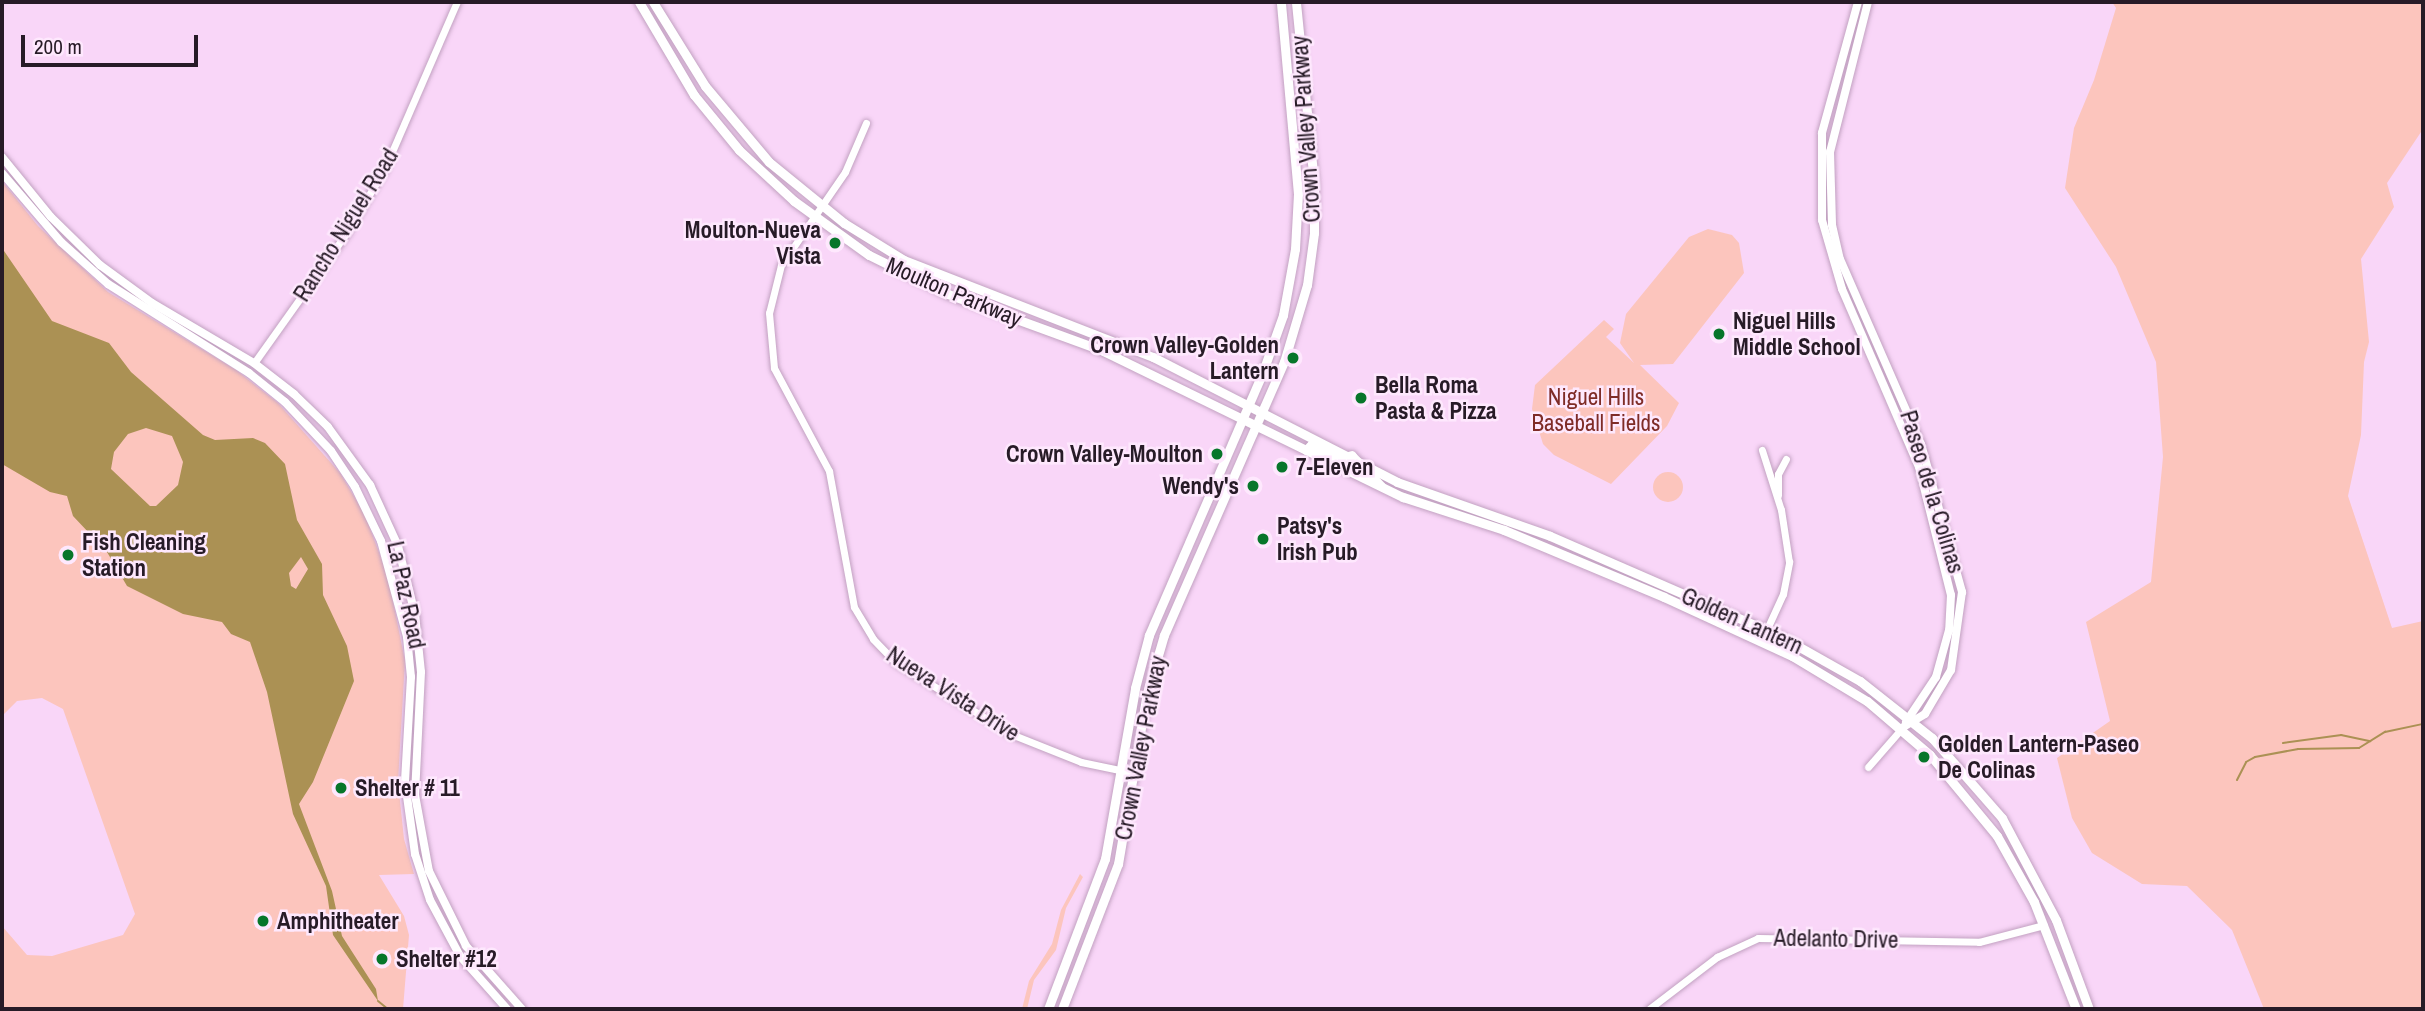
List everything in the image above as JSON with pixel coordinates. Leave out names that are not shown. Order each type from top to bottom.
[{"type":"main road","name":"Moulton Parkway","points":[[639,2],[677,69],[715,122],[758,169],[815,216],[869,255],[920,282],[1101,350],[1241,419]]},
{"type":"main road","name":"Moulton Parkway","points":[[653,2],[688,61],[747,139],[823,205],[904,260],[1120,343],[1247,403]]},
{"type":"main road","name":"Crown Valley Parkway","points":[[1048,1009],[1105,859],[1135,688],[1149,635],[1283,315],[1298,224],[1297,166],[1281,2]]},
{"type":"main road","name":"Crown Valley Parkway","points":[[1062,1009],[1118,864],[1147,693],[1170,615],[1255,426],[1301,312],[1314,233],[1314,183],[1296,2]]},
{"type":"main road","name":"Paseo de la Colinas","points":[[1858,2],[1822,133],[1821,209],[1838,281],[1919,467],[1951,595],[1946,647],[1936,677],[1912,721]]},
{"type":"main road","name":"Paseo de la Colinas","points":[[1868,2],[1830,152],[1832,225],[1840,259],[1933,479],[1962,592],[1957,650],[1935,701],[1902,728]]},
{"type":"main road","name":"La Paz Road","points":[[2,156],[51,217],[100,265],[152,303],[254,363],[312,410],[342,444],[370,485],[398,546],[419,648],[414,774],[420,835],[436,888],[472,955],[522,1009]]},
{"type":"main road","points":[[2,164],[21,195]]},
{"type":"main road","name":"La Paz Road","points":[[2,173],[91,270],[285,402],[351,479],[388,559],[409,657],[405,782],[411,839],[430,900],[460,956],[507,1009]]},
{"type":"main road","points":[[185,333],[240,361],[254,363],[285,402]]},
{"type":"main road","name":"Golden Lantern","points":[[1247,403],[1352,455],[1397,482],[1550,536],[1767,630],[1850,675],[1912,721],[1986,798],[2032,873],[2090,1009]]},
{"type":"main road","name":"Golden Lantern","points":[[1241,419],[1381,486],[1497,528],[1761,642],[1828,675],[1902,728],[1981,812],[2013,860],[2044,925],[2076,1009]]},
{"type":"main road","points":[[1306,450],[1311,445],[1340,458],[1352,455],[1359,467],[1377,478],[1381,486]]},
{"type":"main road","points":[[1470,506],[1493,520],[1497,528],[1508,524],[1544,539],[1550,536]]},
{"type":"main road","points":[[1946,647],[1957,650]]},
{"type":"main road","points":[[2032,873],[2047,912],[2044,925],[2052,927],[2075,969]]},
{"type":"main road","points":[[460,956],[472,955]]},
{"type":"street","name":"Rancho Niguel Road","points":[[254,363],[379,179],[411,116],[457,2]]},
{"type":"street","name":"Nueva Vista Drive","points":[[866,123],[845,172],[776,277],[769,313],[771,346],[783,388],[829,471],[847,587],[863,626],[895,662],[1011,734],[1081,762],[1134,773]]},
{"type":"street","points":[[1761,642],[1787,582],[1789,562],[1778,499],[1762,450]]},
{"type":"street","points":[[1778,499],[1778,474],[1786,458]]},
{"type":"street","name":"Paseo de la Colinas","points":[[1868,767],[1902,728]]},
{"type":"street","name":"Adelanto Drive","points":[[1649,1009],[1717,957],[1758,938],[1979,942],[2044,925]]},
{"type":"green space","points":[[2112,2],[2423,2],[2423,129],[2387,183],[2394,207],[2361,259],[2369,342],[2364,362],[2361,435],[2348,496],[2392,628],[2423,621],[2423,1009],[2264,1009],[2232,930],[2187,886],[2142,884],[2092,853],[2072,818],[2057,758],[2110,721],[2086,622],[2151,582],[2163,457],[2156,362],[2116,267],[2065,188],[2074,128],[2094,80],[2116,8]]},
{"type":"green space","points":[[2,181],[38,226],[108,292],[236,370],[278,403],[340,473],[365,515],[388,577],[405,661],[398,782],[404,839],[414,874],[379,875],[404,916],[409,935],[403,1009],[2,1009],[2,926],[27,955],[52,956],[123,935],[135,914],[63,709],[42,698],[17,701],[2,716]]},
{"type":"green space","name":"Niguel Hills Baseball Fields","points":[[1708,229],[1732,235],[1739,243],[1744,273],[1673,364],[1640,365],[1679,403],[1667,426],[1611,484],[1554,455],[1543,444],[1532,409],[1535,385],[1604,320],[1614,329],[1606,337],[1634,363],[1620,343],[1626,314],[1689,237]]},
{"type":"green space","points":[[1668,472],[1678,477],[1683,487],[1678,497],[1668,502],[1658,497],[1653,487],[1658,477]]},
{"type":"green space","points":[[1080,874],[1083,877],[1066,908],[1056,950],[1034,980],[1027,1009],[1022,1009],[1029,981],[1052,944],[1061,910]]},
{"type":"shaded area","points":[[2,248],[52,321],[109,343],[131,372],[203,435],[215,440],[253,438],[265,443],[285,464],[297,520],[322,564],[323,595],[347,646],[354,681],[313,782],[299,804],[332,891],[342,936],[376,989],[378,1001],[333,935],[326,886],[293,814],[267,692],[250,642],[231,634],[222,622],[183,614],[127,586],[107,552],[73,516],[67,496],[50,492],[2,464]],"holes":[[[146,428],[172,436],[183,462],[178,485],[156,506],[150,506],[111,469],[114,452],[128,434]],[[301,557],[308,569],[296,589],[291,586],[289,573]]]},
{"type":"waterway","points":[[2237,780],[2246,762],[2255,757],[2298,749],[2359,748],[2385,732],[2423,724]]},
{"type":"waterway","points":[[2283,743],[2341,735],[2370,741]]},
{"type":"waterway","points":[[378,1001],[388,1009]]},
{"type":"place","name":"Moulton-Nueva Vista","points":[[835,243]]},
{"type":"place","name":"Niguel Hills Middle School","points":[[1719,334]]},
{"type":"place","name":"Crown Valley-Golden Lantern","points":[[1293,358]]},
{"type":"place","name":"Bella Roma Pasta & Pizza","points":[[1361,398]]},
{"type":"place","name":"Crown Valley-Moulton","points":[[1217,454]]},
{"type":"place","name":"7-Eleven","points":[[1282,467]]},
{"type":"place","name":"Wendy's","points":[[1253,486]]},
{"type":"place","name":"Patsy's Irish Pub","points":[[1263,539]]},
{"type":"place","name":"Fish Cleaning Station","points":[[68,555]]},
{"type":"place","name":"Golden Lantern-Paseo De Colinas","points":[[1924,757]]},
{"type":"place","name":"Shelter # 11","points":[[341,788]]},
{"type":"place","name":"Amphitheater","points":[[263,921]]},
{"type":"place","name":"Shelter #12","points":[[382,959]]}]
